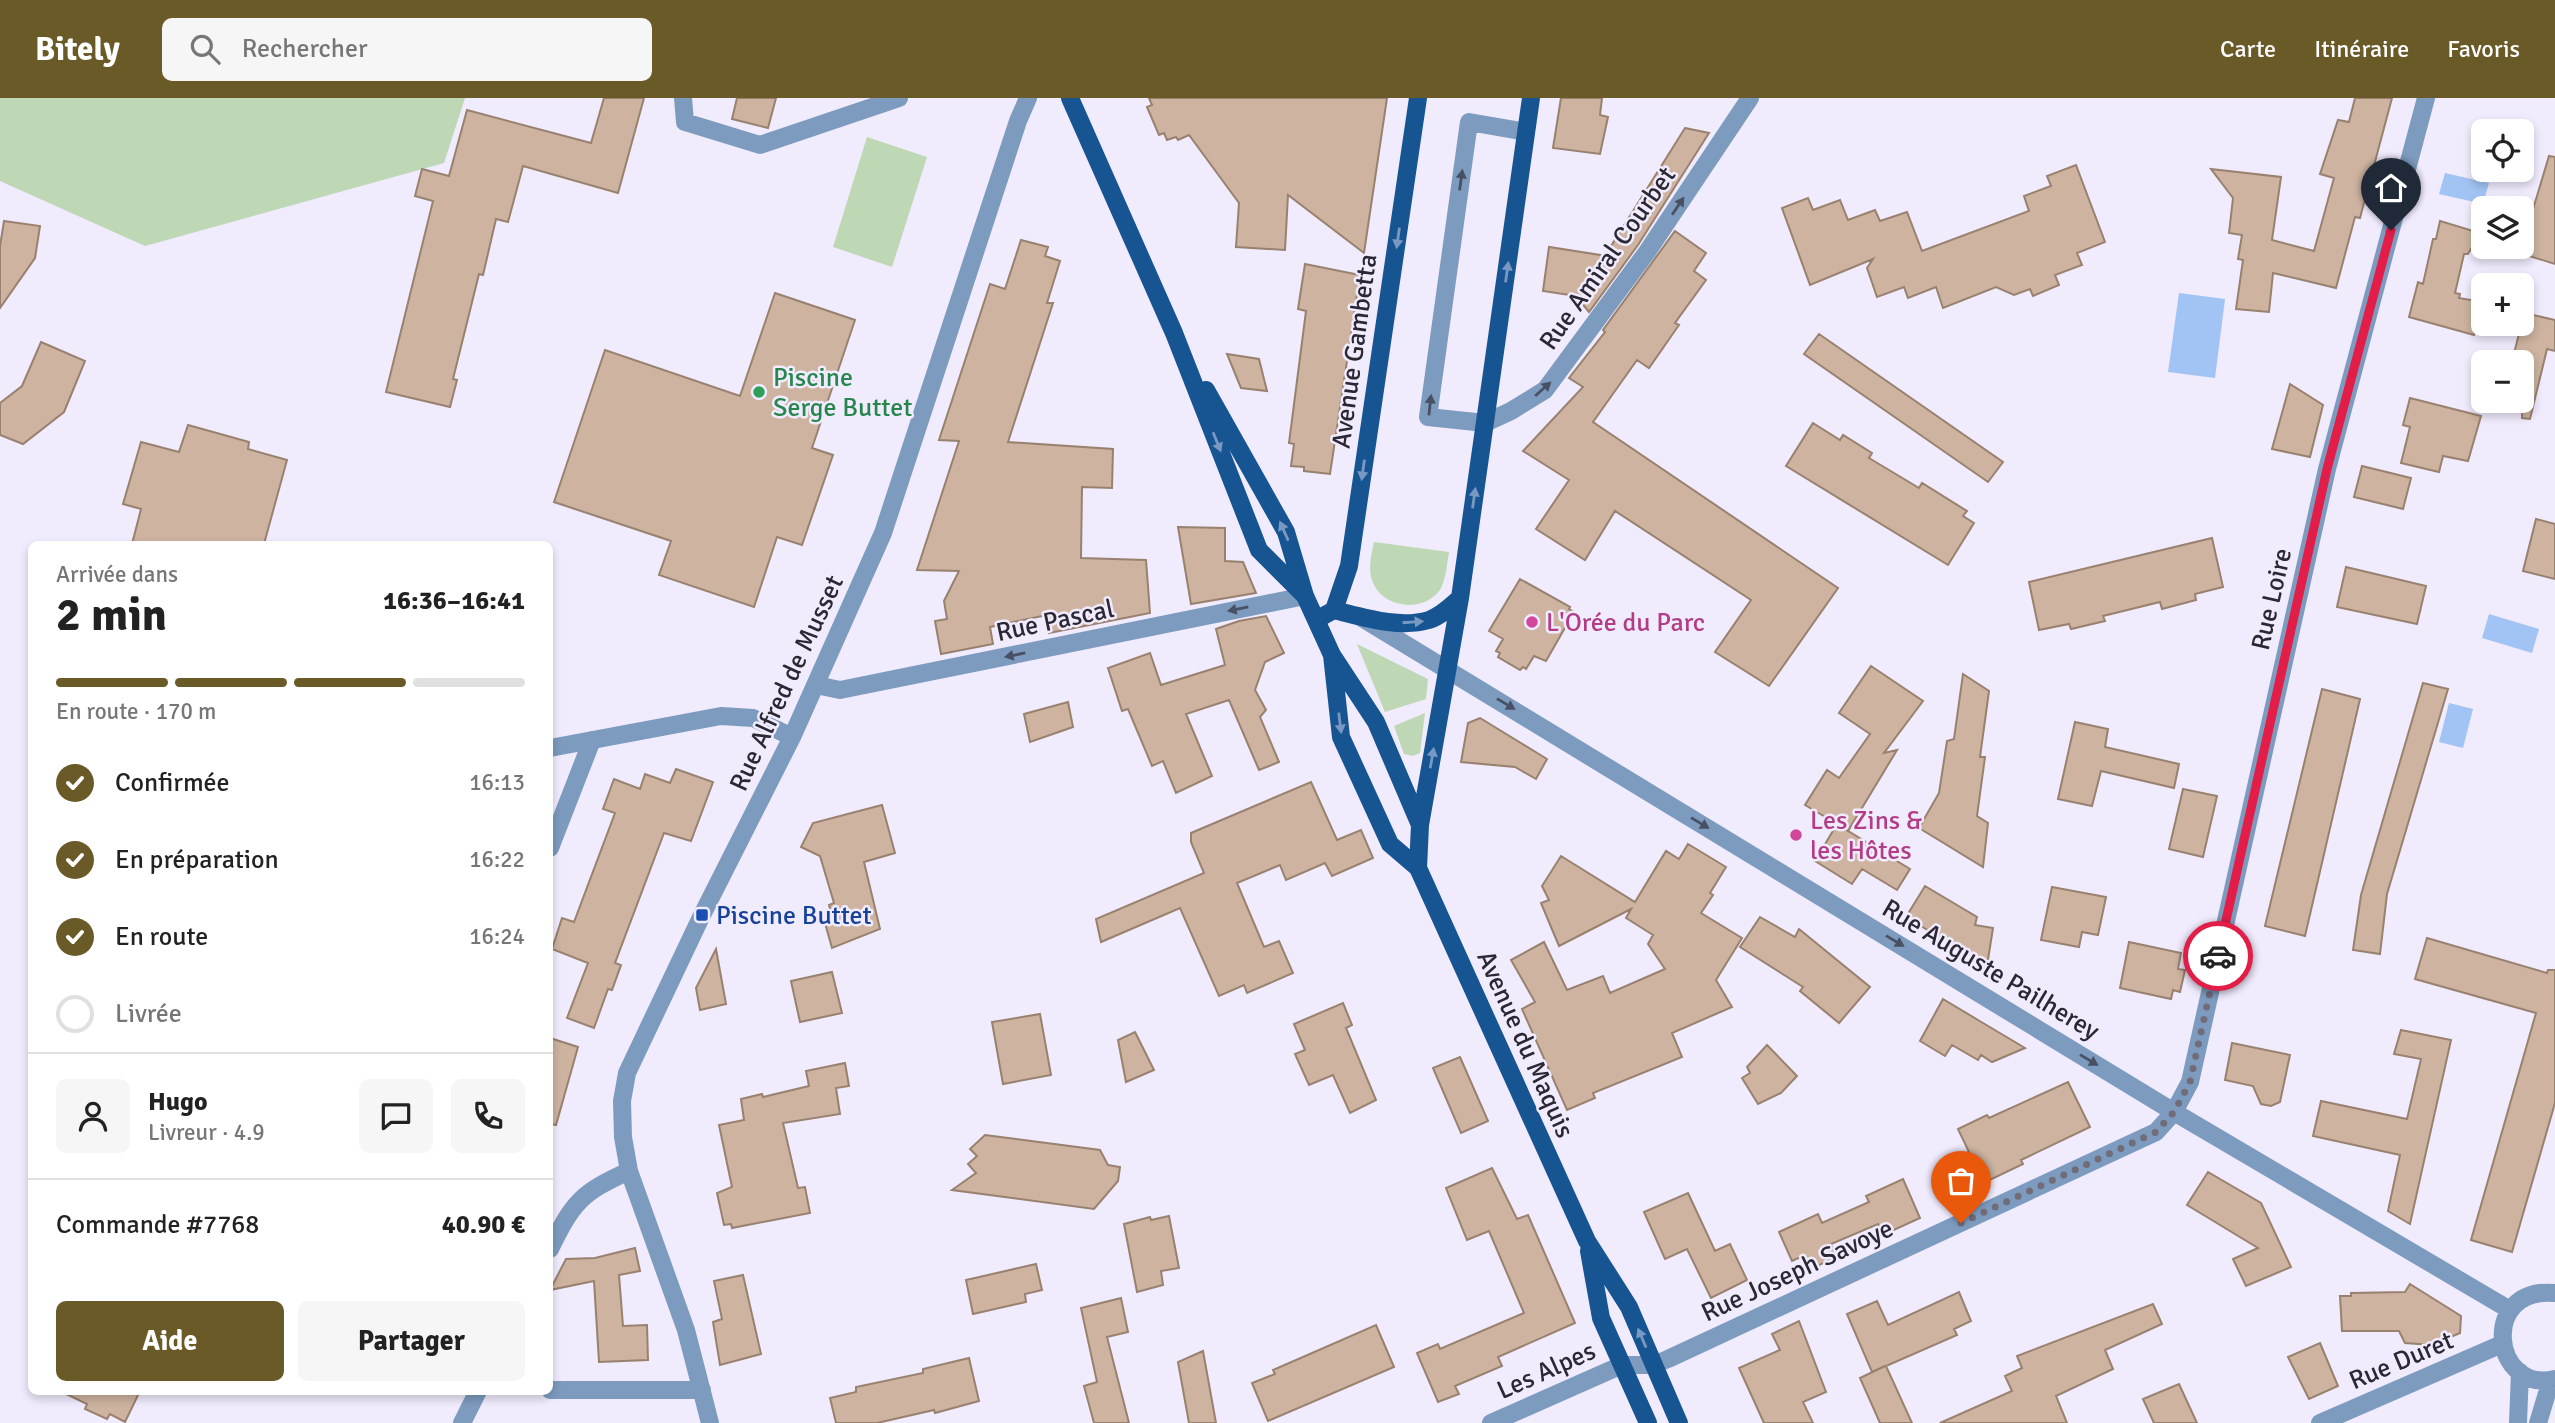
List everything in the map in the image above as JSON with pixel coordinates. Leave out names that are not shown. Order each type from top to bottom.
[{"type":"main road","points":[[1070,98],[1174,333],[1259,550],[1305,596]]},
{"type":"main road","name":"Avenue Gambetta","points":[[1334,610],[1349,566],[1418,98]]},
{"type":"main road","points":[[1420,825],[1460,598],[1531,98]]},
{"type":"main road","points":[[1174,333],[1286,532],[1305,596],[1332,655]]},
{"type":"main road","points":[[1316,620],[1334,610],[1409,624],[1431,620],[1460,598]]},
{"type":"main road","name":"Avenue du Maquis","points":[[1332,655],[1376,722],[1420,825],[1418,868]]},
{"type":"main road","name":"Avenue du Maquis","points":[[1332,655],[1341,737],[1390,844],[1418,868],[1587,1241],[1629,1307],[1679,1423]]},
{"type":"main road","name":"Avenue du Maquis","points":[[1587,1241],[1601,1318],[1648,1423]]},
{"type":"street","points":[[683,98],[685,122],[760,145],[899,98]]},
{"type":"street","name":"Rue Alfred de Musset","points":[[710,1423],[686,1330],[629,1171],[622,1137],[622,1101],[627,1073],[792,737],[883,533],[1018,121],[1028,98]]},
{"type":"street","name":"Rue Amiral Courbet","points":[[1485,423],[1545,390],[1647,252],[1750,98]]},
{"type":"street","name":"Rue Loire","points":[[2174,1112],[2190,1082],[2327,469],[2426,98]]},
{"type":"street","points":[[1485,423],[1429,417],[1469,122],[1527,132]]},
{"type":"street","name":"Rue Pascal","points":[[816,685],[840,690],[1305,596]]},
{"type":"street","points":[[1359,616],[1448,669]]},
{"type":"street","name":"Rue Auguste Pailherey","points":[[1448,669],[2174,1112],[2510,1310]]},
{"type":"street","points":[[553,747],[721,716],[753,718],[792,737]]},
{"type":"street","points":[[553,840],[592,740]]},
{"type":"street","name":"Rue Joseph Savoye","points":[[1622,1365],[1653,1365],[2156,1132],[2174,1112]]},
{"type":"street","points":[[553,1243],[568,1212],[576,1204],[601,1185],[629,1171]]},
{"type":"street","points":[[2538,1423],[2553,1379],[2540,1380],[2520,1372],[2512,1364],[2502,1345],[2504,1321],[2510,1310],[2530,1294],[2555,1293]]},
{"type":"street","name":"Rue Duret","points":[[2320,1423],[2502,1345]]},
{"type":"street","name":"Les Alpes","points":[[1491,1423],[1622,1365]]},
{"type":"street","points":[[2518,1423],[2520,1372]]},
{"type":"street","points":[[553,1390],[702,1390]]},
{"type":"street","points":[[462,1423],[476,1395]]},
{"type":"green space","points":[[0,98],[465,98],[444,163],[145,246],[0,181]]},
{"type":"green space","points":[[867,137],[927,157],[892,267],[833,247]]},
{"type":"green space","points":[[1374,542],[1449,552],[1440,590],[1425,602],[1415,604],[1406,605],[1387,599],[1374,585],[1371,575]]},
{"type":"green space","points":[[1357,644],[1428,679],[1426,699],[1385,712]]},
{"type":"green space","points":[[1425,713],[1420,753],[1413,756],[1404,754],[1394,726]]},
{"type":"water","points":[[2445,173],[2471,179],[2471,182],[2489,183],[2485,196],[2471,196],[2471,201],[2439,194]]},
{"type":"water","points":[[2179,293],[2225,299],[2215,378],[2168,372]]},
{"type":"water","points":[[2489,614],[2539,629],[2532,653],[2482,638]]},
{"type":"water","points":[[2449,703],[2473,709],[2463,748],[2439,742]]},
{"type":"building","points":[[604,98],[644,98],[618,193],[523,166],[508,222],[496,219],[483,275],[479,274],[453,379],[457,380],[450,407],[386,392],[433,201],[415,196],[422,169],[449,176],[467,110],[591,143]]},
{"type":"building","points":[[737,98],[776,98],[768,128],[732,119]]},
{"type":"building","points":[[1149,98],[1387,98],[1364,253],[1288,195],[1285,250],[1236,247],[1239,203],[1189,135],[1178,140],[1176,137],[1167,140],[1164,133],[1159,135],[1147,107],[1152,105]]},
{"type":"building","points":[[1561,98],[1602,98],[1600,115],[1608,117],[1600,154],[1553,148]]},
{"type":"building","points":[[2355,98],[2392,98],[2360,218],[2355,217],[2336,288],[2273,273],[2269,312],[2236,309],[2243,260],[2238,259],[2242,235],[2229,233],[2233,198],[2211,169],[2281,177],[2272,240],[2314,251],[2334,178],[2320,174],[2338,120],[2349,122]]},
{"type":"building","points":[[1685,128],[1709,133],[1638,245],[1589,312],[1576,296],[1543,291],[1549,247],[1607,256]]},
{"type":"building","points":[[2549,156],[2555,157],[2555,264],[2534,257],[2534,206]]},
{"type":"building","points":[[2076,165],[2105,242],[2077,253],[2082,265],[2055,275],[2059,285],[2033,296],[2030,289],[2014,295],[1996,287],[1943,308],[1936,287],[1908,298],[1904,287],[1877,297],[1867,268],[1873,259],[1810,285],[1782,208],[1808,198],[1813,210],[1840,200],[1848,220],[1875,210],[1880,221],[1907,212],[1922,251],[2029,211],[2024,196],[2051,186],[2047,176]]},
{"type":"building","points":[[4,221],[40,226],[35,258],[0,308],[0,246]]},
{"type":"building","points":[[2440,221],[2471,230],[2471,249],[2468,254],[2464,254],[2455,293],[2460,294],[2459,298],[2471,300],[2471,334],[2409,317],[2418,282],[2423,284],[2433,239],[2436,239]]},
{"type":"building","points":[[1675,231],[1706,253],[1694,271],[1706,280],[1675,323],[1679,325],[1649,368],[1637,360],[1593,422],[1838,588],[1769,686],[1715,652],[1751,600],[1615,511],[1585,560],[1536,529],[1569,480],[1523,451],[1583,387],[1569,378],[1605,332],[1603,330]]},
{"type":"building","points":[[1021,240],[1048,247],[1045,256],[1060,261],[1047,303],[1053,303],[1008,442],[1113,449],[1112,488],[1082,487],[1081,558],[1146,560],[1150,613],[1049,633],[1047,615],[990,627],[993,644],[941,654],[935,621],[947,619],[944,601],[959,571],[917,570],[959,441],[939,440],[990,284],[1005,289]]},
{"type":"building","points":[[1305,264],[1360,275],[1330,474],[1304,471],[1304,467],[1291,466],[1294,444],[1289,443],[1306,311],[1298,309]]},
{"type":"building","points":[[775,293],[855,320],[812,448],[833,455],[802,545],[777,537],[754,607],[659,575],[671,541],[554,502],[605,350],[740,396]]},
{"type":"building","points":[[2534,315],[2555,320],[2555,351],[2547,349],[2534,403],[2534,350],[2515,350],[2518,336],[2534,336]]},
{"type":"building","points":[[1819,334],[2003,462],[1988,482],[1804,354]]},
{"type":"building","points":[[41,342],[85,361],[64,412],[23,444],[0,435],[0,403],[22,386]]},
{"type":"building","points":[[1227,354],[1259,359],[1267,391],[1241,388]]},
{"type":"building","points":[[2290,384],[2323,405],[2310,457],[2272,449]]},
{"type":"building","points":[[2410,398],[2481,416],[2468,461],[2443,456],[2439,472],[2401,463],[2410,427],[2403,425]]},
{"type":"building","points":[[2522,413],[2531,413],[2530,419],[2522,418]]},
{"type":"building","points":[[1813,423],[1840,440],[1843,435],[1872,453],[1869,458],[1919,488],[1922,483],[1967,511],[1963,516],[1974,523],[1948,565],[1786,466]]},
{"type":"building","points":[[188,425],[249,442],[248,449],[287,460],[265,541],[133,541],[141,509],[123,504],[141,442],[179,452]]},
{"type":"building","points":[[2362,466],[2411,478],[2403,509],[2354,497]]},
{"type":"building","points":[[2536,519],[2555,524],[2555,579],[2523,571]]},
{"type":"building","points":[[1178,527],[1225,528],[1225,561],[1243,562],[1256,593],[1191,604]]},
{"type":"building","points":[[2212,538],[2223,587],[2195,594],[2196,600],[2162,609],[2160,602],[2103,616],[2105,621],[2071,629],[2069,624],[2039,630],[2029,582]]},
{"type":"building","points":[[2346,567],[2426,586],[2417,624],[2337,607]]},
{"type":"building","name":"L'Orée du Parc","points":[[1520,579],[1570,607],[1574,612],[1546,661],[1534,656],[1526,669],[1523,667],[1520,670],[1498,657],[1500,653],[1496,651],[1503,639],[1489,631]]},
{"type":"building","points":[[1266,616],[1284,653],[1265,662],[1255,690],[1266,710],[1260,717],[1279,762],[1259,770],[1229,700],[1186,714],[1212,776],[1176,793],[1163,761],[1152,766],[1128,709],[1122,711],[1108,668],[1150,653],[1161,685],[1225,665],[1216,629]]},
{"type":"building","points":[[1871,666],[1923,701],[1884,753],[1897,750],[1848,831],[1910,869],[1897,890],[1862,869],[1852,884],[1815,861],[1837,824],[1805,805],[1827,770],[1839,778],[1870,734],[1839,713]]},
{"type":"building","points":[[1963,674],[1989,691],[1980,757],[1985,757],[1977,816],[1988,823],[1983,867],[1919,828],[1939,793],[1947,741],[1954,739]]},
{"type":"building","points":[[2423,683],[2448,689],[2387,894],[2380,954],[2353,950],[2361,895]]},
{"type":"building","points":[[2322,689],[2360,699],[2305,936],[2265,926]]},
{"type":"building","points":[[1068,702],[1073,727],[1030,742],[1024,714]]},
{"type":"building","points":[[1480,718],[1547,759],[1536,779],[1515,767],[1461,762],[1468,723]]},
{"type":"building","points":[[2075,722],[2108,729],[2105,747],[2179,764],[2174,788],[2101,771],[2092,806],[2058,799]]},
{"type":"building","points":[[676,769],[713,782],[691,841],[664,833],[615,963],[621,965],[612,990],[608,989],[594,1028],[567,1018],[588,963],[553,949],[553,946],[562,918],[574,922],[615,813],[603,809],[614,779],[640,789],[645,774],[670,783]]},
{"type":"building","points":[[1311,782],[1337,840],[1361,830],[1373,858],[1332,876],[1325,863],[1286,880],[1280,865],[1237,883],[1264,947],[1279,941],[1293,973],[1247,993],[1244,985],[1219,996],[1180,908],[1101,942],[1096,919],[1204,873],[1191,842],[1191,833]]},
{"type":"building","points":[[2183,789],[2217,796],[2203,857],[2169,849]]},
{"type":"building","points":[[882,805],[895,853],[864,862],[880,929],[832,948],[825,923],[833,920],[829,905],[834,903],[820,856],[801,847],[813,823]]},
{"type":"building","points":[[1688,844],[1726,867],[1701,913],[1742,938],[1716,980],[1732,1007],[1672,1033],[1682,1057],[1593,1093],[1595,1098],[1567,1110],[1522,1009],[1535,1002],[1511,960],[1544,942],[1567,990],[1603,976],[1610,993],[1665,969],[1648,944],[1653,935],[1626,918],[1631,909],[1559,946],[1541,903],[1549,900],[1542,886],[1561,856],[1635,902],[1666,851],[1679,859]]},
{"type":"building","points":[[1925,886],[1977,917],[1975,925],[1993,928],[1987,966],[1906,917]]},
{"type":"building","points":[[2052,887],[2106,897],[2098,935],[2082,932],[2079,947],[2041,940]]},
{"type":"building","points":[[1760,917],[1795,937],[1799,929],[1870,987],[1839,1023],[1800,991],[1803,987],[1740,947]]},
{"type":"building","points":[[2427,938],[2547,973],[2548,970],[2555,970],[2555,1103],[2512,1252],[2471,1240],[2536,1013],[2415,979]]},
{"type":"building","points":[[2129,942],[2181,953],[2178,969],[2185,970],[2180,992],[2173,990],[2171,999],[2120,988]]},
{"type":"building","points":[[716,949],[726,1004],[700,1010],[696,988]]},
{"type":"building","points":[[832,972],[842,1013],[800,1022],[791,981]]},
{"type":"building","points":[[1943,999],[2025,1048],[1992,1062],[1981,1055],[1978,1060],[1952,1045],[1945,1056],[1920,1041]]},
{"type":"building","points":[[1343,1003],[1352,1025],[1346,1028],[1376,1100],[1350,1113],[1333,1075],[1309,1085],[1295,1054],[1305,1050],[1294,1024]]},
{"type":"building","points":[[1040,1014],[1051,1075],[1003,1084],[992,1022]]},
{"type":"building","points":[[2401,1030],[2451,1040],[2410,1224],[2388,1211],[2400,1155],[2313,1136],[2321,1101],[2407,1119],[2421,1059],[2394,1054]]},
{"type":"building","points":[[1135,1032],[1154,1070],[1126,1082],[1118,1040]]},
{"type":"building","points":[[553,1039],[578,1047],[556,1125],[553,1124]]},
{"type":"building","points":[[2232,1043],[2290,1055],[2280,1102],[2271,1106],[2261,1104],[2253,1086],[2225,1080]]},
{"type":"building","points":[[1767,1045],[1797,1076],[1781,1093],[1758,1104],[1742,1078],[1750,1073],[1747,1067]]},
{"type":"building","points":[[1460,1057],[1488,1121],[1461,1133],[1433,1068]]},
{"type":"building","points":[[845,1063],[849,1086],[836,1088],[840,1114],[783,1123],[798,1188],[805,1187],[810,1213],[732,1228],[731,1224],[724,1225],[717,1193],[732,1187],[719,1125],[744,1120],[741,1099],[762,1094],[763,1097],[809,1086],[806,1071]]},
{"type":"building","points":[[2068,1082],[2090,1127],[2021,1160],[2023,1164],[1973,1188],[1959,1157],[1969,1152],[1958,1129]]},
{"type":"building","points":[[985,1135],[1100,1150],[1108,1165],[1120,1167],[1118,1181],[1094,1209],[952,1190],[976,1173],[968,1164],[977,1156],[970,1149]]},
{"type":"building","points":[[1492,1168],[1517,1219],[1528,1215],[1575,1323],[1498,1357],[1502,1366],[1455,1386],[1459,1394],[1438,1402],[1417,1353],[1438,1344],[1440,1349],[1524,1313],[1489,1231],[1467,1240],[1446,1188]]},
{"type":"building","points":[[2208,1172],[2261,1203],[2291,1267],[2246,1286],[2233,1259],[2258,1248],[2187,1205]]},
{"type":"building","points":[[1903,1179],[1920,1218],[1883,1235],[1878,1224],[1831,1244],[1836,1257],[1809,1270],[1803,1256],[1792,1261],[1779,1232],[1818,1214],[1822,1223],[1869,1202],[1866,1196]]},
{"type":"building","points":[[1688,1193],[1715,1251],[1730,1244],[1747,1280],[1711,1298],[1687,1249],[1665,1259],[1644,1212]]},
{"type":"building","points":[[1169,1216],[1179,1268],[1161,1271],[1163,1285],[1137,1292],[1124,1224],[1150,1217],[1151,1220]]},
{"type":"building","points":[[635,1248],[640,1271],[619,1275],[623,1326],[647,1325],[648,1360],[599,1362],[594,1281],[553,1289],[566,1259],[595,1258]]},
{"type":"building","points":[[1036,1264],[1042,1290],[1025,1294],[1026,1302],[973,1314],[966,1280]]},
{"type":"building","points":[[743,1275],[761,1354],[720,1365],[713,1322],[722,1319],[714,1281]]},
{"type":"building","points":[[2410,1284],[2461,1316],[2460,1333],[2432,1345],[2405,1343],[2399,1331],[2342,1331],[2340,1296],[2351,1296],[2351,1293],[2405,1292]]},
{"type":"building","points":[[1959,1292],[1971,1321],[1954,1329],[1957,1335],[1886,1366],[1912,1423],[1880,1423],[1860,1378],[1885,1366],[1872,1372],[1847,1314],[1877,1301],[1888,1325]]},
{"type":"building","points":[[1121,1298],[1128,1332],[1107,1337],[1129,1423],[1094,1423],[1084,1386],[1097,1382],[1081,1308]]},
{"type":"building","points":[[2153,1304],[2162,1324],[2105,1350],[2113,1369],[2056,1396],[2067,1423],[1940,1423],[2012,1391],[2005,1376],[2022,1368],[2017,1356]]},
{"type":"building","points":[[1799,1321],[1826,1392],[1803,1402],[1813,1423],[1764,1423],[1739,1368],[1780,1350],[1772,1334]]},
{"type":"building","points":[[1376,1325],[1394,1367],[1268,1421],[1252,1383],[1275,1374],[1273,1370]]},
{"type":"building","points":[[2320,1343],[2338,1386],[2309,1399],[2288,1357]]},
{"type":"building","points":[[1203,1351],[1216,1423],[1189,1423],[1178,1362]]},
{"type":"building","points":[[969,1358],[979,1401],[935,1413],[934,1410],[877,1423],[836,1423],[830,1398],[856,1392],[856,1387],[923,1373],[923,1369]]},
{"type":"building","points":[[2179,1384],[2197,1423],[2154,1423],[2143,1399]]},
{"type":"building","points":[[68,1395],[138,1395],[125,1422],[110,1414],[107,1419],[85,1409],[87,1404]]},
{"type":"way so far","points":[[1961,1223],[2156,1132],[2174,1112],[2190,1082],[2218,956]]},
{"type":"place","name":"Piscine Serge Buttet","points":[[759,392]]},
{"type":"place","name":"L'Orée du Parc","points":[[1532,622]]},
{"type":"place","name":"Les Zins & les Hôtes","points":[[1796,835]]},
{"type":"place","name":"Piscine Buttet","points":[[702,915]]},
{"type":"route","points":[[2218,956],[2327,469],[2391,230]]}]
